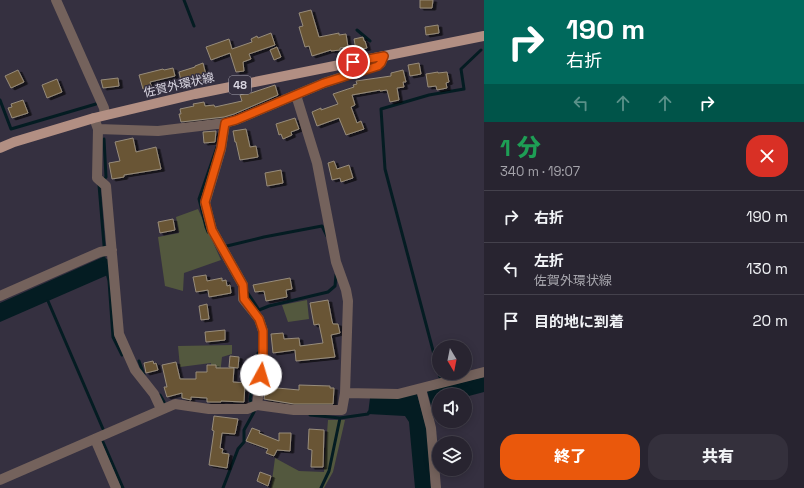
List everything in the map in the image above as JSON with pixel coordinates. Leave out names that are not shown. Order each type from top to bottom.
[{"type":"main road","name":"佐賀外環状線","points":[[0,148],[14,142],[94,118],[195,94],[484,36]]},
{"type":"street","points":[[56,0],[104,108],[105,115]]},
{"type":"street","points":[[98,129],[158,131],[225,123],[236,120],[324,83],[378,66],[384,56]]},
{"type":"street","points":[[0,480],[175,404],[209,409],[252,407],[294,410],[342,410],[345,393],[348,301],[346,290],[336,262],[317,163],[296,95]]},
{"type":"street","points":[[94,118],[98,129],[97,178],[106,186],[118,334],[135,370],[154,394],[161,409]]},
{"type":"street","points":[[225,123],[221,148],[205,202],[212,230],[243,288],[244,299],[257,316],[263,331],[263,360],[252,407]]},
{"type":"street","points":[[0,296],[100,252],[112,250]]},
{"type":"street","points":[[345,393],[423,396],[484,372]]},
{"type":"street","points":[[423,396],[430,428],[436,488]]},
{"type":"street","points":[[95,439],[116,488]]},
{"type":"green space","points":[[198,209],[221,260],[184,273],[183,291],[165,286],[158,237],[179,233],[176,217]]},
{"type":"green space","points":[[307,300],[309,319],[288,322],[282,305]]},
{"type":"green space","points":[[232,345],[232,354],[222,357],[219,383],[210,382],[211,363],[180,367],[178,346]]},
{"type":"green space","points":[[328,420],[345,420],[333,472],[324,488],[271,488],[275,458],[299,471],[324,472]]},
{"type":"water","points":[[103,257],[109,260],[110,274],[0,322],[0,303]]},
{"type":"water","points":[[484,377],[484,392],[472,395],[472,388],[439,388],[472,380]]},
{"type":"water","points":[[432,390],[432,405],[431,405],[427,391]]},
{"type":"water","points":[[417,394],[427,430],[431,488],[415,488],[409,422],[405,416],[368,414],[370,398]]},
{"type":"building","points":[[420,0],[433,0],[432,8],[420,8]]},
{"type":"building","points":[[311,10],[319,37],[339,33],[339,35],[346,34],[348,47],[340,48],[340,50],[331,50],[312,56],[309,46],[305,47],[299,27],[303,26],[299,13]]},
{"type":"building","points":[[438,25],[439,33],[426,35],[425,27]]},
{"type":"building","points":[[271,33],[275,45],[249,54],[251,59],[243,62],[244,71],[236,72],[230,53],[211,60],[206,47],[229,39],[232,49],[252,42],[251,39],[257,36],[258,38]]},
{"type":"building","points":[[363,37],[367,48],[356,50],[354,39]]},
{"type":"building","points":[[277,47],[281,57],[274,60],[270,50]]},
{"type":"building","points":[[203,63],[207,79],[182,85],[179,72]]},
{"type":"building","points":[[419,63],[421,74],[410,76],[408,65]]},
{"type":"building","points":[[173,68],[175,76],[150,82],[153,92],[146,94],[139,75]]},
{"type":"building","points":[[18,70],[24,82],[11,88],[5,76]]},
{"type":"building","points":[[403,70],[406,82],[403,82],[404,87],[397,88],[399,100],[390,102],[387,90],[352,95],[355,105],[351,107],[357,123],[361,121],[364,129],[346,135],[339,118],[317,126],[312,112],[338,104],[333,94],[354,87],[353,85],[357,84],[356,81],[391,76],[391,73]]},
{"type":"building","points":[[447,72],[449,82],[446,83],[447,88],[437,90],[436,86],[428,87],[426,74]]},
{"type":"building","points":[[118,78],[119,86],[103,88],[101,80]]},
{"type":"building","points":[[57,79],[62,92],[47,98],[42,85]]},
{"type":"building","points":[[275,85],[278,95],[234,114],[224,117],[181,122],[179,114],[181,114],[180,109],[204,102],[205,106],[214,105],[215,107],[242,101],[240,95]]},
{"type":"building","points":[[23,100],[28,113],[12,118],[8,108],[12,107],[11,104]]},
{"type":"building","points":[[295,118],[299,129],[291,132],[292,135],[283,139],[281,134],[279,135],[276,124]]},
{"type":"building","points":[[246,129],[250,147],[256,146],[258,157],[240,160],[233,131]]},
{"type":"building","points":[[216,131],[215,142],[204,143],[203,132]]},
{"type":"building","points":[[133,138],[136,152],[156,147],[161,169],[124,175],[124,177],[112,179],[109,163],[120,161],[115,142]]},
{"type":"building","points":[[334,161],[337,169],[349,165],[353,178],[341,182],[340,178],[332,180],[328,163]]},
{"type":"building","points":[[281,170],[283,183],[267,186],[265,173]]},
{"type":"building","points":[[173,219],[175,230],[160,233],[158,222]]},
{"type":"building","points":[[206,275],[207,281],[222,278],[222,281],[226,280],[227,286],[230,285],[231,293],[209,297],[208,290],[196,292],[193,277]]},
{"type":"building","points":[[290,278],[292,289],[286,290],[287,297],[266,301],[264,291],[255,292],[253,285]]},
{"type":"building","points":[[328,300],[333,324],[338,324],[340,333],[331,335],[335,357],[296,361],[295,350],[273,353],[271,334],[283,333],[284,339],[299,338],[300,346],[323,343],[319,324],[314,325],[310,303]]},
{"type":"building","points":[[207,304],[209,319],[201,320],[199,306]]},
{"type":"building","points":[[225,330],[225,340],[206,342],[205,332]]},
{"type":"building","points":[[230,356],[239,357],[238,368],[229,367]]},
{"type":"building","points":[[270,360],[274,360],[274,367],[269,367]]},
{"type":"building","points":[[153,361],[154,364],[156,363],[158,370],[146,373],[144,363]]},
{"type":"building","points":[[176,362],[180,379],[196,379],[196,372],[207,372],[207,365],[216,365],[216,368],[234,368],[233,382],[245,383],[244,402],[207,402],[207,398],[191,397],[191,400],[182,398],[182,393],[167,397],[164,387],[167,387],[162,365]]},
{"type":"building","points":[[299,385],[330,386],[330,388],[334,388],[333,404],[294,404],[264,399],[266,387],[299,390]]},
{"type":"building","points":[[214,416],[238,419],[235,434],[222,433],[220,448],[223,449],[222,453],[229,454],[227,468],[209,465],[214,431],[212,430]]},
{"type":"building","points":[[252,428],[260,431],[259,433],[279,441],[279,433],[291,433],[290,451],[277,450],[274,456],[266,453],[268,449],[246,441]]},
{"type":"building","points":[[309,429],[324,430],[323,467],[311,467],[312,450],[308,449]]},
{"type":"building","points":[[260,472],[271,476],[268,486],[257,481]]},
{"type":"waterway","points":[[184,0],[194,26]]},
{"type":"waterway","points":[[357,30],[370,41]]},
{"type":"waterway","points":[[432,347],[385,169],[381,109],[429,95],[464,89],[461,69],[481,50]]},
{"type":"waterway","points":[[0,100],[11,129],[96,104]]},
{"type":"waterway","points":[[104,139],[106,177],[99,185],[104,261]]},
{"type":"waterway","points":[[208,232],[199,199],[217,147]]},
{"type":"waterway","points":[[227,246],[322,226],[327,236]]},
{"type":"waterway","points":[[107,273],[109,281],[113,337],[122,355]]},
{"type":"waterway","points":[[259,310],[269,306],[328,292],[335,286],[336,275]]},
{"type":"waterway","points":[[247,292],[259,310],[258,314]]},
{"type":"waterway","points":[[48,301],[103,429]]},
{"type":"waterway","points":[[223,488],[238,449],[244,442],[244,430],[254,412],[250,399],[258,364],[258,353]]},
{"type":"waterway","points":[[139,361],[144,375]]},
{"type":"waterway","points":[[160,395],[164,402]]},
{"type":"waterway","points":[[310,415],[340,418],[368,414],[369,412]]},
{"type":"waterway","points":[[321,488],[329,471],[340,418]]},
{"type":"waterway","points":[[103,442],[123,488]]},
{"type":"route","points":[[261,375],[263,360],[263,331],[259,319],[244,299],[243,285],[212,230],[205,202],[221,148],[225,123],[236,120],[324,83],[378,66],[384,56],[353,62]]}]
